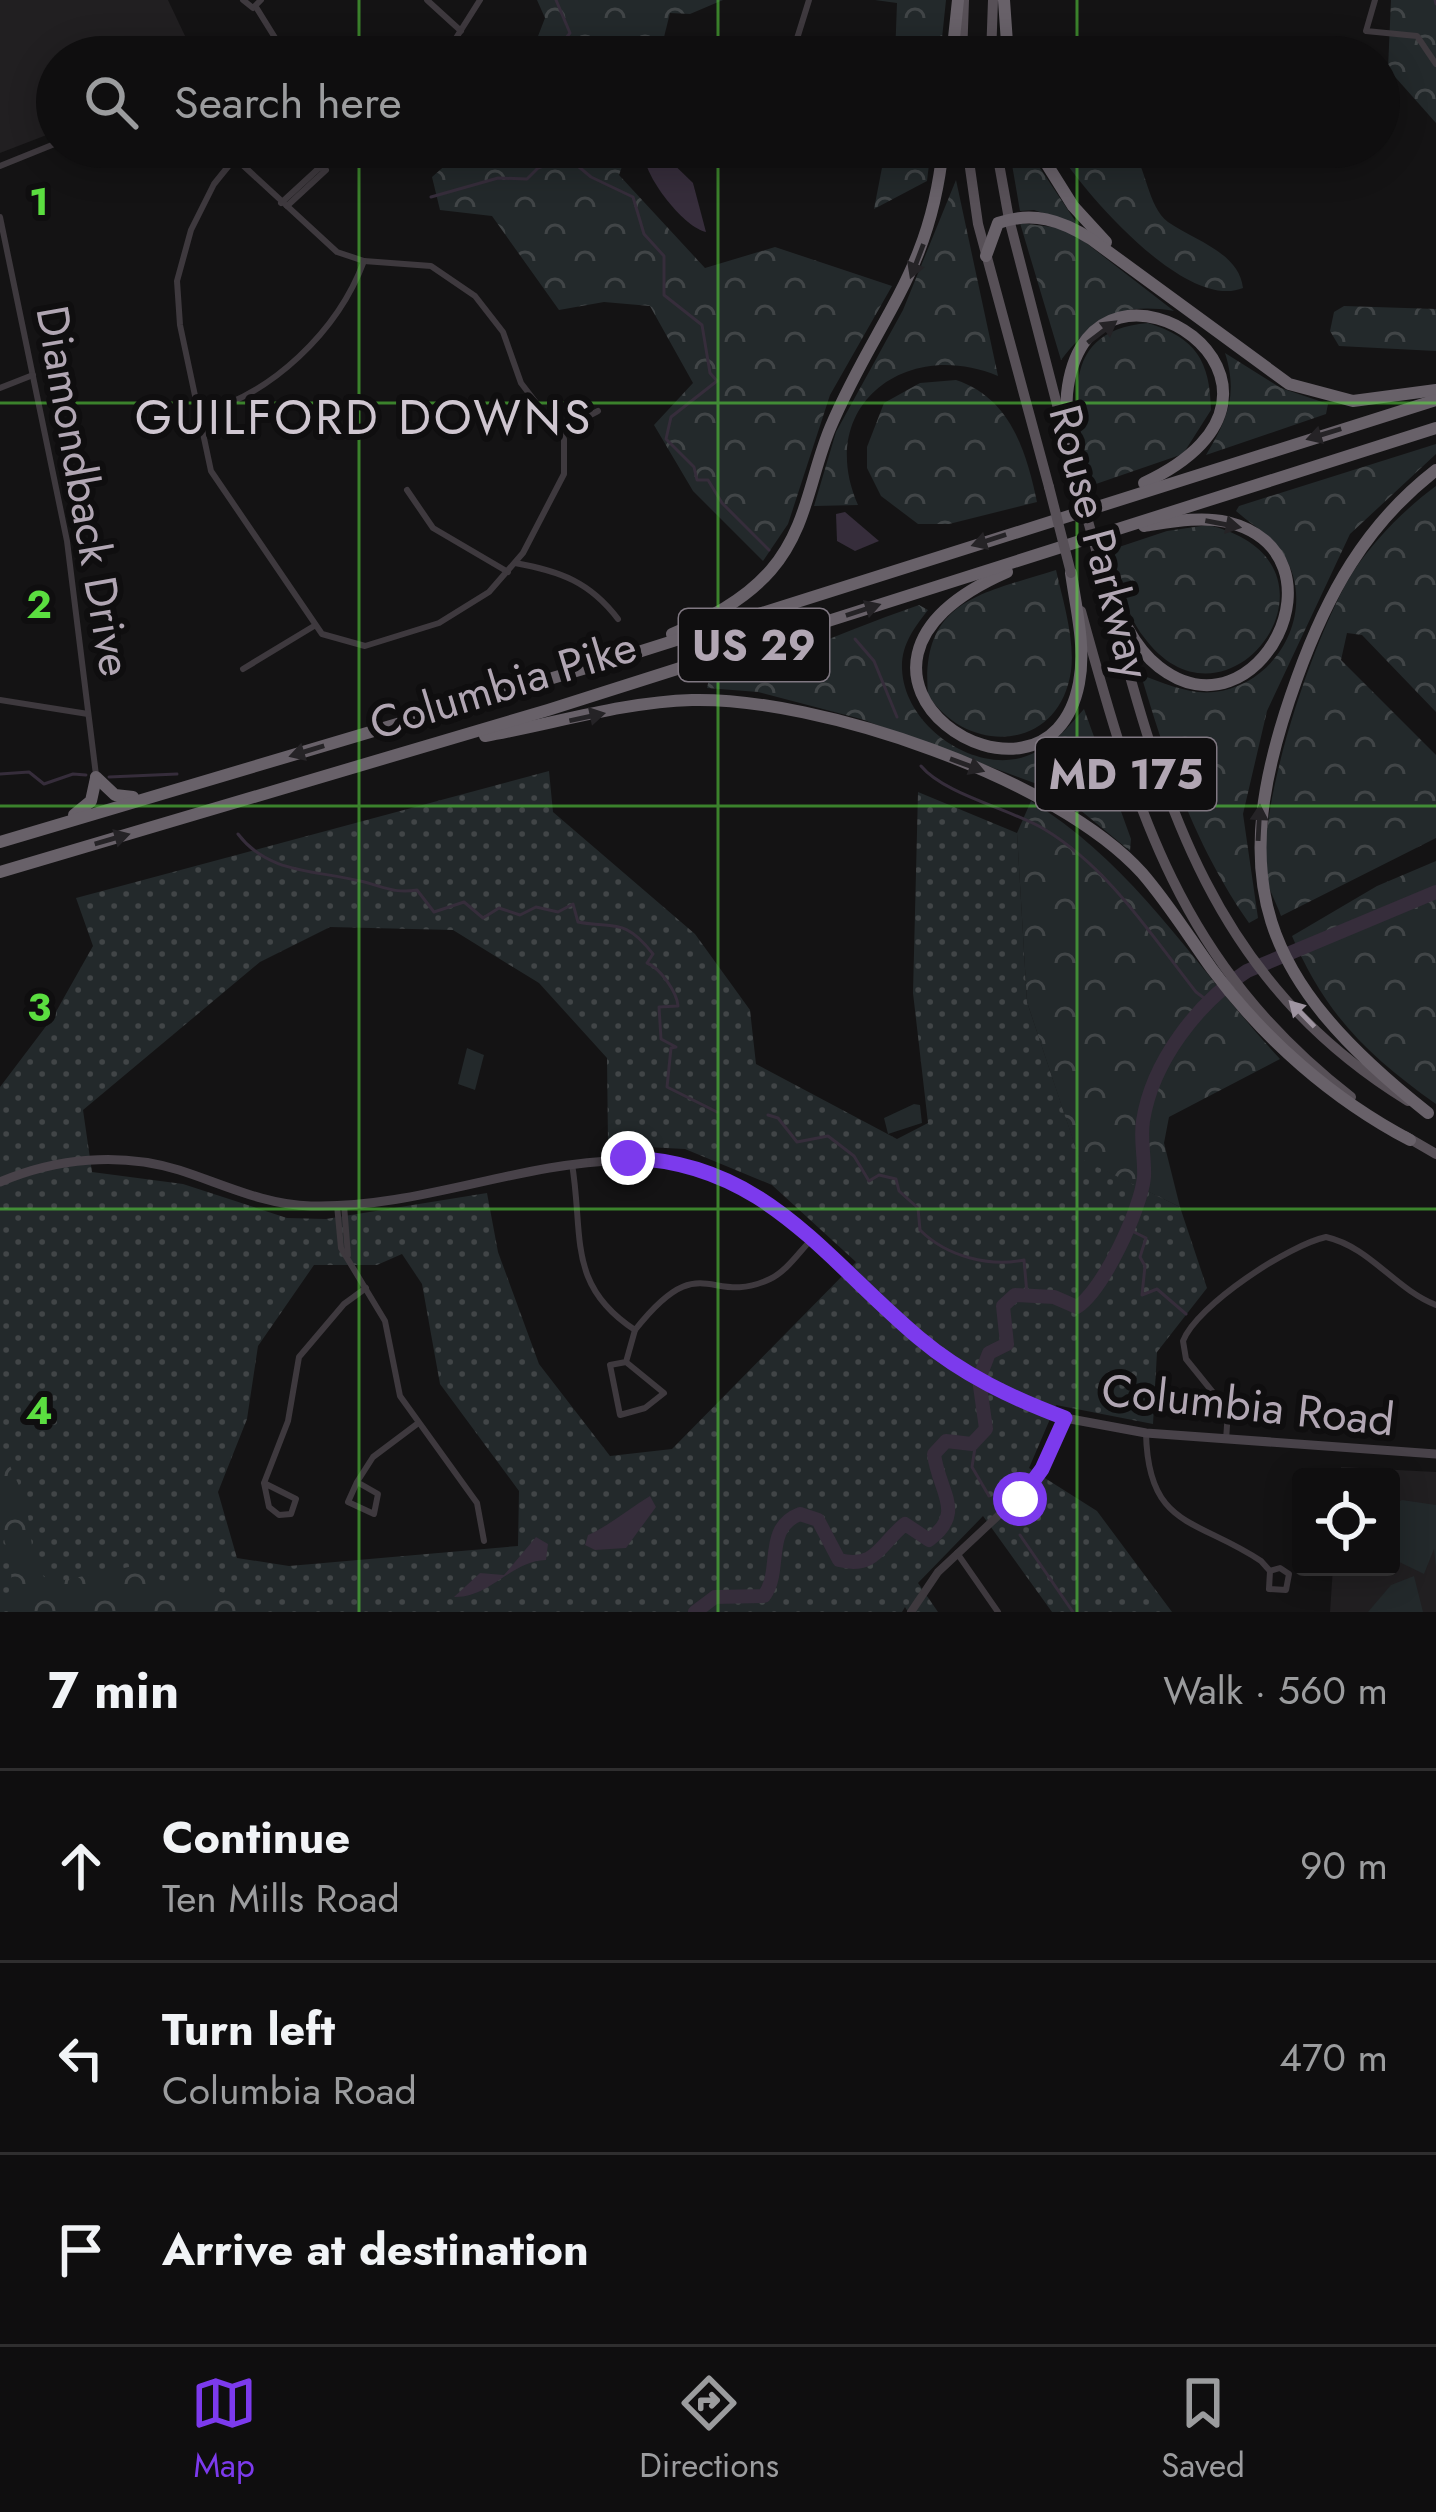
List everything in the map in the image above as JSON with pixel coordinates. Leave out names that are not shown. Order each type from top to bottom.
[{"type":"highway","points":[[955,36],[961,0]]},
{"type":"highway","points":[[1004,0],[1007,36]]},
{"type":"highway","points":[[613,660],[729,607],[782,555],[810,500],[837,412],[916,268],[930,226],[940,168]]},
{"type":"highway","points":[[1049,168],[1073,206],[1150,284]]},
{"type":"highway","points":[[986,256],[991,231],[1009,219],[1041,217],[1075,228],[1262,368],[1310,393],[1353,401],[1436,390]]},
{"type":"highway","points":[[1076,478],[1066,398],[1083,347],[1108,325],[1136,315],[1162,317],[1193,332],[1210,352],[1220,375],[1214,425],[1199,448],[1175,468],[1100,503]]},
{"type":"highway","name":"Columbia Pike","points":[[0,842],[613,660],[1436,400]]},
{"type":"highway","name":"Columbia Pike","points":[[0,872],[431,745],[1436,428]]},
{"type":"highway","points":[[1432,1116],[1347,1042],[1296,974],[1277,937],[1260,878],[1257,835],[1276,735],[1321,615],[1351,559],[1398,503],[1436,470]]},
{"type":"highway","points":[[1100,564],[1139,645],[1159,666],[1180,678],[1209,682],[1239,676],[1270,651],[1285,626],[1288,594],[1280,563],[1262,540],[1241,526],[1198,520],[1108,531]]},
{"type":"highway","points":[[1071,573],[1081,652],[1079,683],[1066,713],[1042,737],[1017,747],[982,747],[954,736],[930,711],[920,688],[918,664],[928,628],[963,593],[1076,541]]},
{"type":"highway","points":[[431,745],[674,701],[743,703],[842,724],[1000,777],[1069,813],[1142,874],[1245,1002],[1317,1079],[1410,1140]]},
{"type":"highway","points":[[96,777],[115,796],[152,797]]},
{"type":"highway","points":[[61,824],[92,801],[96,777]]},
{"type":"main road","points":[[961,0],[962,36]]},
{"type":"main road","points":[[992,36],[993,0]]},
{"type":"main road","name":"Rouse Parkway","points":[[971,168],[986,256],[1143,821],[1215,964]]},
{"type":"main road","name":"Rouse Parkway","points":[[1000,168],[1076,478],[1169,809],[1198,871],[1246,948],[1275,984],[1340,1051],[1432,1116]]},
{"type":"main road","points":[[1245,1002],[1322,1074],[1436,1154]]},
{"type":"main road","name":"Columbia Road","points":[[0,1182],[53,1165],[111,1160],[175,1169],[277,1202],[340,1205],[572,1164],[628,1158],[691,1165],[765,1198],[947,1360],[992,1388],[1065,1418],[1146,1433],[1436,1454]]},
{"type":"street","points":[[243,0],[259,4],[276,36]]},
{"type":"street","points":[[427,0],[461,31]]},
{"type":"street","points":[[458,36],[480,0]]},
{"type":"street","points":[[798,36],[809,0]]},
{"type":"street","points":[[1375,0],[1366,31],[1417,36],[1436,64]]},
{"type":"street","points":[[0,166],[36,151]]},
{"type":"street","points":[[228,168],[210,192],[178,268],[180,325],[217,481],[314,626],[347,645],[376,644],[459,613],[515,563],[567,466],[560,431],[521,383],[503,332],[475,296],[431,266],[364,261],[326,244],[245,168]]},
{"type":"street","points":[[284,205],[309,176],[326,168]]},
{"type":"street","name":"Diamondback Drive","points":[[0,217],[67,541],[96,777]]},
{"type":"street","points":[[199,413],[233,405],[282,369],[333,319],[364,261]]},
{"type":"street","points":[[0,388],[33,375]]},
{"type":"street","points":[[560,431],[598,411]]},
{"type":"street","points":[[407,490],[433,528],[508,572]]},
{"type":"street","points":[[515,563],[570,576],[594,591],[618,619]]},
{"type":"street","points":[[243,669],[314,626]]},
{"type":"street","points":[[0,700],[88,714]]},
{"type":"street","points":[[572,1164],[583,1271],[602,1304],[635,1330]]},
{"type":"street","points":[[340,1205],[341,1248],[386,1321],[396,1387],[417,1424],[477,1503],[484,1541]]},
{"type":"street","points":[[1226,1439],[1228,1411],[1186,1360],[1183,1341],[1196,1323],[1251,1276],[1326,1237],[1347,1244],[1411,1294],[1436,1305]]},
{"type":"street","points":[[626,1362],[635,1330],[680,1285],[770,1279],[812,1239]]},
{"type":"street","points":[[264,1483],[296,1499],[291,1514],[279,1515],[269,1508],[264,1483],[288,1421],[299,1357],[344,1304],[366,1288]]},
{"type":"street","points":[[626,1362],[664,1393],[645,1408],[620,1415],[610,1365],[626,1362]]},
{"type":"street","points":[[911,1612],[957,1553],[1031,1485],[1065,1418]]},
{"type":"street","points":[[357,1482],[380,1498],[374,1514],[348,1502],[357,1482],[373,1457],[417,1424]]},
{"type":"street","points":[[1146,1433],[1149,1472],[1170,1511],[1190,1527],[1252,1555],[1270,1571]]},
{"type":"street","points":[[957,1553],[998,1612]]},
{"type":"street","points":[[1280,1568],[1289,1574],[1286,1590],[1269,1589],[1270,1571],[1280,1568]]},
{"type":"shaded area","points":[[0,0],[168,0],[185,36],[36,36],[36,139],[0,153]]},
{"type":"shaded area","points":[[648,168],[678,168],[693,183],[706,232],[678,213]]},
{"type":"shaded area","points":[[845,512],[879,541],[855,551],[837,541],[836,514]]},
{"type":"shaded area","points":[[1400,1470],[1436,1472],[1436,1612],[1330,1612],[1332,1576],[1400,1576]]},
{"type":"shaded area","points":[[650,1496],[656,1507],[626,1548],[595,1550],[585,1545],[588,1535]]},
{"type":"shaded area","points":[[536,1537],[548,1544],[546,1560],[522,1566],[479,1592],[454,1597],[480,1573],[504,1575]]},
{"type":"green space","points":[[537,0],[723,0],[690,14],[670,13],[664,36],[538,36],[545,18]]},
{"type":"green space","points":[[875,0],[946,0],[942,36],[896,36],[897,3]]},
{"type":"green space","points":[[1391,0],[1436,0],[1436,123],[1400,82],[1400,36],[1389,36]]},
{"type":"green space","points":[[442,168],[622,168],[619,175],[705,268],[775,247],[892,286],[830,395],[788,524],[763,561],[693,491],[654,425],[693,383],[650,306],[604,302],[559,310],[492,216],[440,210],[432,177]]},
{"type":"green space","points":[[882,168],[929,168],[927,181],[874,209]]},
{"type":"green space","points":[[1013,168],[1040,168],[1078,225],[1034,210],[1020,211]]},
{"type":"green space","points":[[1071,168],[1141,168],[1161,215],[1224,256],[1243,288],[1219,291],[1165,265],[1088,191]]},
{"type":"green space","points":[[956,180],[998,376],[963,366],[930,366],[901,374],[877,389],[859,411],[849,438],[848,470],[858,505],[814,506],[836,432],[903,310]]},
{"type":"green space","points":[[1020,223],[1068,229],[1174,311],[1138,309],[1109,316],[1085,333],[1061,360]]},
{"type":"green space","points":[[1344,306],[1436,309],[1436,351],[1339,346],[1330,331],[1334,312]]},
{"type":"green space","points":[[1148,323],[1178,336],[1197,354],[1207,378],[1211,410],[1183,454],[1093,485],[1078,407],[1084,360],[1096,342],[1117,330]]},
{"type":"green space","points":[[1225,353],[1281,388],[1328,404],[1326,414],[1206,455],[1229,406],[1231,381]]},
{"type":"green space","points":[[956,380],[990,399],[1013,428],[1037,502],[949,524],[918,524],[881,496],[867,468],[867,447],[884,403],[920,383]]},
{"type":"green space","points":[[1436,444],[1436,454],[1350,534],[1267,711],[1243,814],[1258,918],[1249,923],[1213,864],[1185,804],[1141,675],[1186,690],[1214,692],[1256,676],[1285,642],[1293,622],[1294,578],[1280,550],[1236,511],[1239,506]]},
{"type":"green space","points":[[1436,486],[1436,712],[1362,635],[1347,633],[1341,660],[1436,755],[1436,838],[1281,916],[1267,881],[1265,850],[1278,768],[1306,678],[1353,572],[1391,525]]},
{"type":"green space","points":[[1208,525],[1254,545],[1276,574],[1279,607],[1266,638],[1242,662],[1211,673],[1177,666],[1143,636],[1127,606],[1110,550],[1167,531]]},
{"type":"green space","points":[[1056,570],[1068,620],[1071,671],[1063,698],[1049,718],[1031,730],[988,736],[945,715],[928,695],[928,663],[945,620],[980,595]]},
{"type":"green space","points":[[919,605],[928,610],[906,645],[902,669],[913,707],[926,723],[958,748],[977,756],[1016,759],[1046,746],[1084,709],[1131,839],[1130,851],[1068,800],[1037,784],[861,719],[758,692],[707,688],[710,675],[720,671],[775,660]]},
{"type":"green space","points":[[549,771],[553,812],[695,934],[750,1010],[756,1064],[897,1139],[928,1123],[913,993],[918,792],[1017,833],[1027,1002],[1079,1157],[1180,1207],[1207,1288],[1157,1352],[1153,1424],[1056,1405],[1029,1468],[1097,1511],[1172,1612],[1052,1612],[983,1516],[918,1583],[938,1612],[908,1612],[905,1607],[902,1612],[0,1612],[0,1087],[53,1017],[93,946],[76,898]],"holes":[[[330,927],[453,930],[539,983],[607,1058],[608,1145],[685,1149],[772,1185],[856,1262],[672,1449],[610,1456],[539,1364],[498,1252],[487,1193],[326,1219],[287,1218],[183,1184],[92,1172],[83,1110],[260,962]],[[402,1254],[422,1284],[440,1384],[519,1491],[518,1546],[289,1566],[237,1558],[218,1492],[247,1419],[258,1346],[314,1265],[377,1265]]]},
{"type":"green space","points":[[1031,801],[1069,827],[1134,888],[1280,1059],[1169,1117],[1164,1143],[1180,1207],[1079,1158],[1027,1002],[1017,833]]},
{"type":"green space","points":[[1436,861],[1436,1104],[1351,1031],[1319,988],[1292,936],[1377,886]]},
{"type":"green space","points":[[467,1048],[484,1055],[475,1090],[458,1084]]},
{"type":"green space","points":[[920,1105],[922,1123],[888,1134],[884,1118]]},
{"type":"green space","points":[[0,1444],[26,1501],[34,1561],[44,1577],[64,1580],[134,1566],[158,1579],[221,1592],[253,1612],[12,1612],[11,1564],[0,1525]]},
{"type":"green space","points":[[1400,1501],[1436,1505],[1436,1568],[1434,1549],[1424,1574],[1400,1562]]},
{"type":"green space","points":[[1414,1576],[1423,1612],[1368,1612],[1391,1585]]},
{"type":"waterway","points":[[556,0],[568,36]]},
{"type":"waterway","points":[[1435,0],[1436,4]]},
{"type":"waterway","points":[[431,197],[498,178],[527,179],[538,168]]},
{"type":"waterway","points":[[580,168],[633,197],[644,234],[664,256],[664,295],[702,325],[710,373],[717,381],[671,417],[666,439],[694,467],[697,480],[708,480],[722,503],[769,550]]},
{"type":"waterway","points":[[855,639],[874,661],[897,717]]},
{"type":"waterway","points":[[921,766],[945,785],[1044,829],[1089,863],[1208,1001]]},
{"type":"waterway","points":[[0,774],[29,772],[44,784],[73,774],[86,775]]},
{"type":"waterway","points":[[109,777],[177,774]]},
{"type":"waterway","points":[[238,834],[278,864],[395,890],[417,890],[434,912],[464,902],[483,918],[499,908],[520,915],[536,907],[558,912],[573,904],[578,922],[626,929],[653,954],[647,963],[662,975],[677,1000],[678,1006],[659,1007],[661,1039],[676,1047],[671,1048],[667,1087],[717,1112]]},
{"type":"waterway","points":[[695,1612],[715,1597],[764,1596],[781,1529],[800,1514],[818,1520],[839,1560],[851,1562],[869,1558],[905,1524],[929,1540],[940,1530],[948,1511],[934,1454],[946,1441],[972,1444],[986,1429],[979,1379],[989,1353],[1007,1344],[1003,1306],[1015,1295],[1054,1297],[1077,1307],[1098,1284],[1136,1208],[1144,1177],[1142,1128],[1148,1099],[1180,1036],[1211,999],[1247,971],[1436,892]]},
{"type":"waterway","points":[[768,1115],[778,1118],[797,1142],[828,1136],[854,1156],[869,1181],[879,1175],[896,1179],[899,1191],[918,1208],[920,1230],[943,1247],[983,1261],[1024,1260],[1027,1294]]},
{"type":"waterway","points":[[1126,1228],[1146,1238],[1140,1257],[1145,1266],[1142,1295],[1157,1289],[1186,1314]]},
{"type":"waterway","points":[[976,1441],[972,1467],[989,1496]]},
{"type":"waterway","points":[[1020,1535],[1073,1612]]},
{"type":"district","name":"GUILFORD DOWNS","points":[[364,417]]},
{"type":"route","points":[[628,1158],[691,1165],[765,1198],[947,1360],[992,1388],[1065,1418],[1042,1469],[1020,1499]]}]
